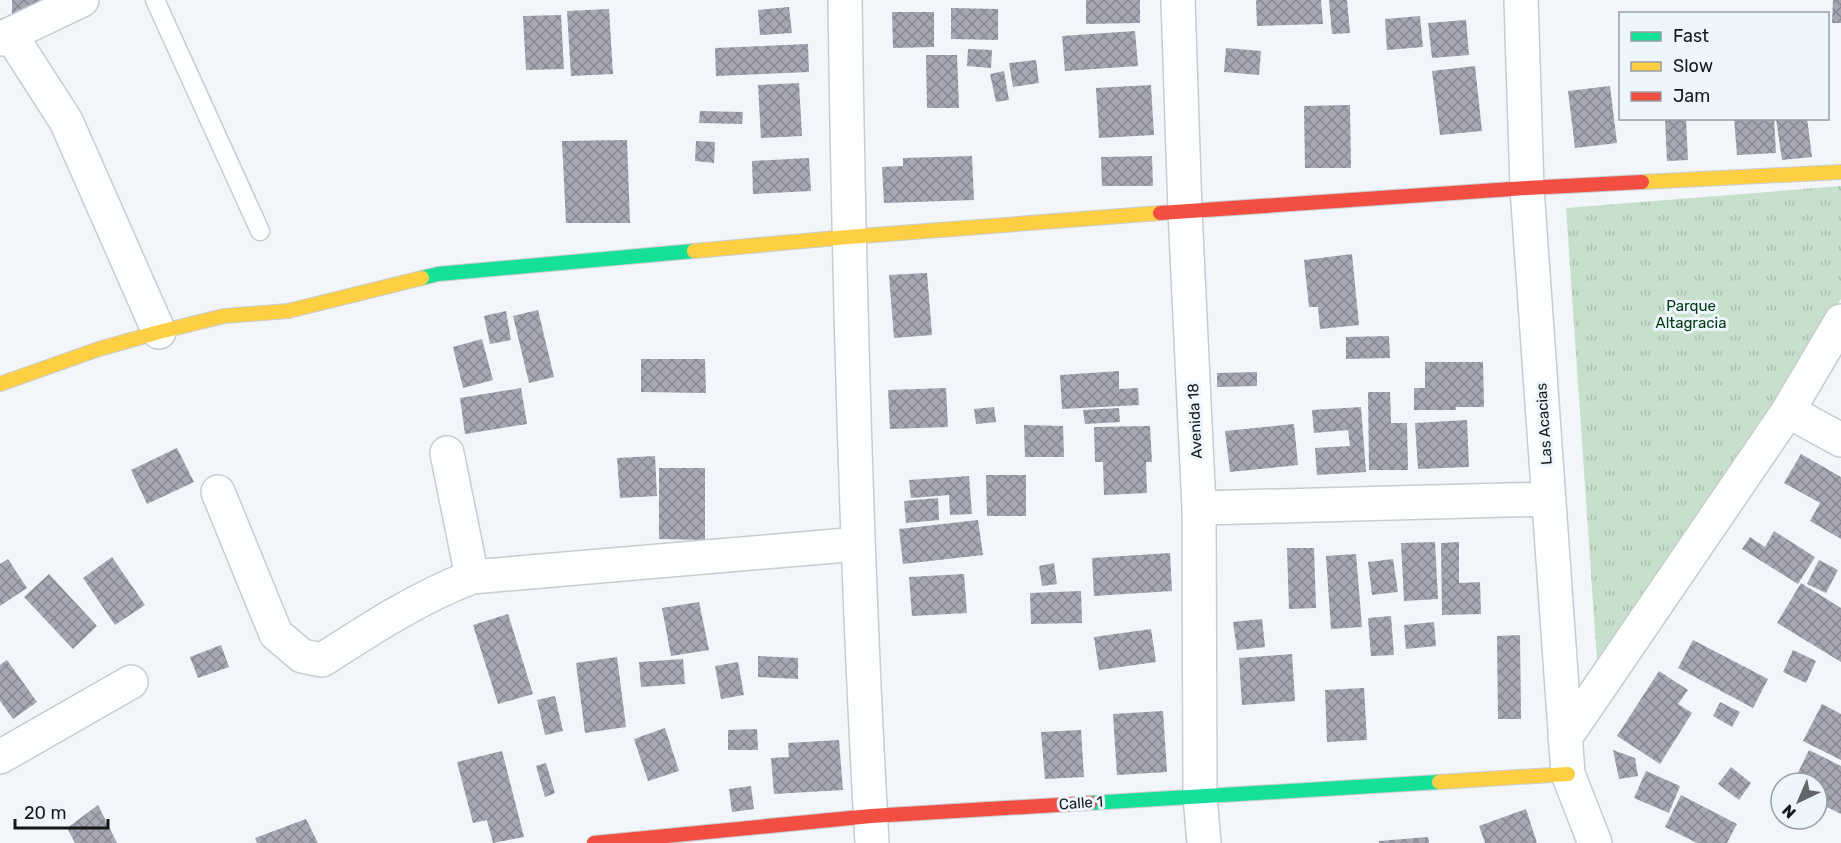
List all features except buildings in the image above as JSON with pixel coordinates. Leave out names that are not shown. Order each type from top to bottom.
[{"type":"street","points":[[82,0],[5,37],[66,122],[159,332]]},
{"type":"street","points":[[845,0],[848,237],[858,544],[872,830]]},
{"type":"street","name":"Avenida 18","points":[[1178,0],[1199,508],[1200,796],[1204,843]]},
{"type":"street","name":"Las Acacias","points":[[1521,0],[1527,188],[1568,774],[1595,843]]},
{"type":"street","points":[[0,384],[99,349],[159,332],[224,316],[288,311],[438,274],[848,237],[1185,211],[1527,188],[1841,172]]},
{"type":"street","points":[[1565,738],[1788,411],[1841,321]]},
{"type":"street","points":[[1788,411],[1841,440]]},
{"type":"street","points":[[447,453],[472,578]]},
{"type":"street","points":[[218,492],[276,634],[302,656],[322,660],[362,634],[443,588],[472,578],[858,544]]},
{"type":"street","points":[[1199,508],[1549,499]]},
{"type":"street","points":[[0,757],[131,682]]},
{"type":"street","name":"Calle 1","points":[[603,842],[872,830],[1200,796],[1568,774]]},
{"type":"lane","points":[[154,0],[260,231]]},
{"type":"green space","name":"Parque Altagracia","points":[[1841,186],[1841,299],[1598,675],[1566,208]]},
{"type":"traffic: fast","points":[[422,278],[438,274],[694,251]]},
{"type":"traffic: fast","points":[[1090,803],[1439,782]]},
{"type":"traffic: slow","points":[[1642,182],[1841,172]]},
{"type":"traffic: slow","points":[[694,251],[1160,213]]},
{"type":"traffic: slow","points":[[0,384],[99,349],[159,332],[224,316],[288,311],[422,278]]},
{"type":"traffic: slow","points":[[1439,782],[1568,774]]},
{"type":"traffic: jam","points":[[1160,213],[1642,182]]},
{"type":"traffic: jam","points":[[594,843],[871,816],[1090,803]]}]
